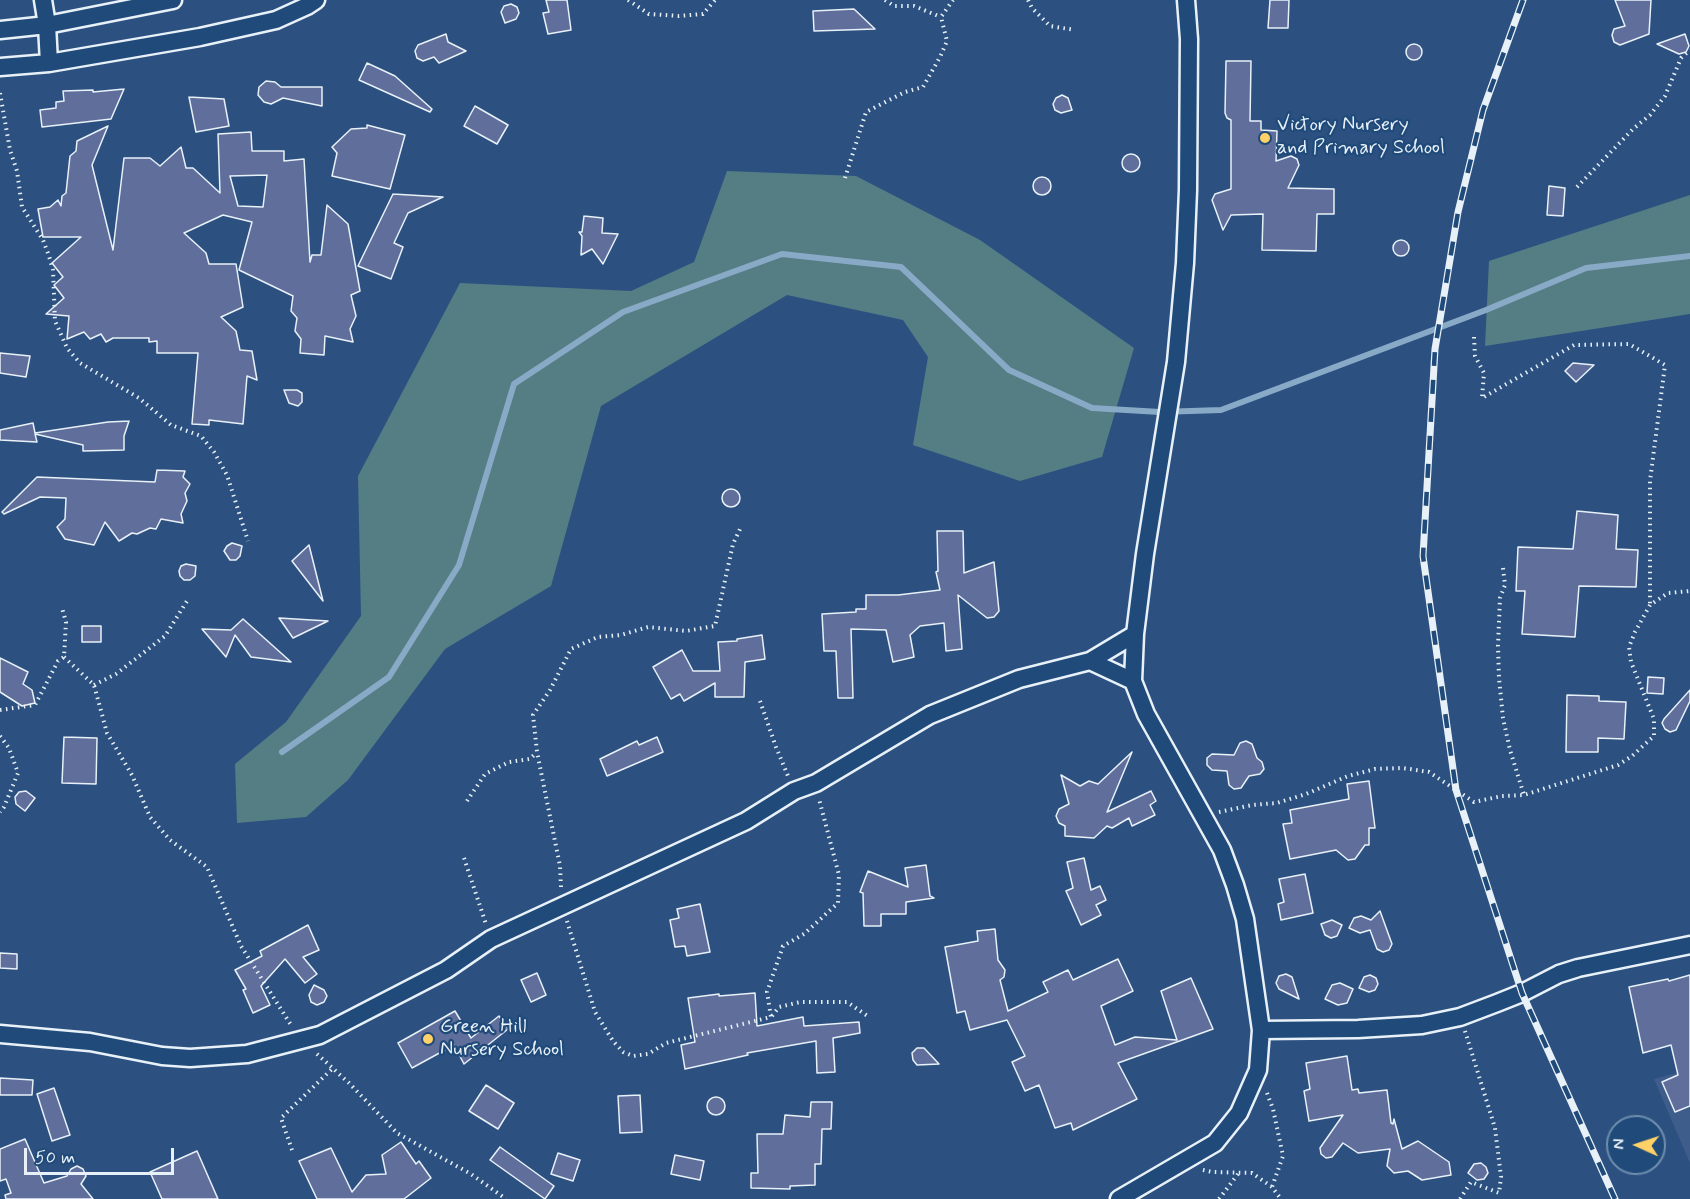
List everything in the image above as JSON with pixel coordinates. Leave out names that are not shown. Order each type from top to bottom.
[{"type":"street","points":[[43,0],[49,63]]},
{"type":"street","points":[[0,30],[47,25],[173,0]]},
{"type":"street","points":[[0,67],[49,63],[200,37],[276,20],[316,0]]},
{"type":"street","points":[[1119,1199],[1215,1143],[1239,1113],[1258,1070],[1261,1030],[1245,919],[1236,885],[1222,850],[1146,714],[1133,681],[1135,634],[1176,362],[1185,263],[1189,39],[1186,0]]},
{"type":"street","points":[[0,1034],[90,1042],[162,1056],[190,1058],[247,1054],[320,1035],[446,970],[491,939],[746,821],[794,791],[816,783],[930,715],[1019,680],[1090,660],[1135,634]]},
{"type":"street","points":[[1090,660],[1133,681]]},
{"type":"street","points":[[1261,1030],[1411,1026],[1460,1017],[1578,968],[1690,945]]},
{"type":"path","points":[[628,0],[649,14],[679,16],[703,14],[715,0]]},
{"type":"path","points":[[885,0],[894,6],[914,6],[941,17]]},
{"type":"path","points":[[845,178],[866,112],[923,87],[947,41],[941,17],[953,0]]},
{"type":"path","points":[[1028,0],[1032,8],[1050,26],[1075,30]]},
{"type":"path","points":[[1577,187],[1633,129],[1650,115],[1665,96],[1681,58],[1690,50]]},
{"type":"path","points":[[0,93],[10,150],[17,171],[22,207],[43,240],[49,256],[53,270],[56,321],[67,348],[80,363],[139,398],[171,425],[201,436],[227,475],[248,541]]},
{"type":"path","points":[[1204,817],[1230,809],[1277,803],[1306,794],[1348,776],[1375,769],[1403,768],[1429,772],[1474,802],[1502,796],[1524,795],[1618,765],[1632,756],[1653,736],[1654,719],[1631,662],[1629,647],[1650,605],[1650,481],[1665,365],[1629,344],[1574,345],[1482,398],[1484,372],[1475,356],[1474,337]]},
{"type":"path","points":[[741,527],[734,544],[715,626],[686,631],[648,627],[621,635],[598,637],[571,649],[550,690],[533,715],[537,752],[560,866],[562,907],[595,1012],[623,1052],[633,1056],[648,1054],[666,1044],[771,1017],[779,1007],[800,1002],[847,1002],[869,1017]]},
{"type":"path","points":[[1503,568],[1506,585],[1500,598],[1499,678],[1503,718],[1524,795]]},
{"type":"path","points":[[1650,605],[1668,593],[1690,591]]},
{"type":"path","points":[[94,685],[116,674],[165,636],[188,601]]},
{"type":"path","points":[[62,608],[66,621],[64,657]]},
{"type":"path","points":[[64,657],[94,685],[107,733],[132,775],[150,817],[170,840],[207,867],[241,946],[301,1041],[333,1068],[397,1133],[471,1174],[506,1199]]},
{"type":"path","points":[[0,710],[35,705],[58,661],[64,657]]},
{"type":"path","points":[[760,701],[794,791]]},
{"type":"path","points":[[0,736],[9,748],[18,773],[0,812]]},
{"type":"path","points":[[467,801],[485,774],[509,762],[530,759],[537,752]]},
{"type":"path","points":[[771,1017],[767,992],[783,946],[804,934],[838,903],[839,875],[825,827],[816,783]]},
{"type":"path","points":[[464,858],[491,939]]},
{"type":"path","points":[[1460,1017],[1495,1128],[1501,1177],[1499,1193],[1471,1182],[1460,1199]]},
{"type":"path","points":[[292,1150],[281,1118],[333,1068]]},
{"type":"path","points":[[1258,1070],[1273,1109],[1282,1156],[1272,1187]]},
{"type":"path","points":[[1179,1164],[1212,1172],[1252,1173],[1272,1187],[1281,1199]]},
{"type":"path","points":[[1219,1199],[1239,1173]]},
{"type":"shaded area","points":[[1690,1069],[1690,1163],[1654,1079]]},
{"type":"green space","points":[[727,171],[856,176],[980,240],[1134,348],[1102,457],[1020,481],[913,445],[928,357],[903,320],[787,295],[601,406],[551,586],[445,649],[348,780],[306,817],[237,823],[235,764],[286,722],[361,616],[358,476],[460,283],[631,291],[694,262]]},
{"type":"green space","points":[[1690,195],[1690,314],[1485,346],[1489,261]]},
{"type":"building","points":[[546,0],[567,0],[571,30],[548,34],[543,13],[549,12]]},
{"type":"building","points":[[1270,0],[1289,0],[1288,28],[1268,28]]},
{"type":"building","points":[[1615,0],[1651,0],[1649,34],[1620,45],[1614,42],[1612,35],[1614,29],[1625,26]]},
{"type":"building","points":[[511,4],[517,7],[519,13],[516,19],[505,23],[501,12],[504,6]]},
{"type":"building","points":[[854,9],[875,29],[814,31],[813,11]]},
{"type":"building","points":[[446,34],[448,42],[466,51],[439,63],[434,57],[423,61],[417,58],[415,51],[418,45]]},
{"type":"building","points":[[1685,34],[1689,46],[1686,52],[1679,54],[1657,44]]},
{"type":"building","points":[[1411,44],[1417,44],[1422,52],[1420,58],[1411,60],[1406,55],[1406,49]]},
{"type":"building","points":[[1226,61],[1251,61],[1250,121],[1261,121],[1261,130],[1277,131],[1276,161],[1291,156],[1297,159],[1299,165],[1288,188],[1334,189],[1334,214],[1317,214],[1316,251],[1262,250],[1263,214],[1231,215],[1223,230],[1212,200],[1215,194],[1231,189],[1231,120],[1225,113]]},
{"type":"building","points":[[367,63],[395,76],[432,109],[430,112],[359,80]]},
{"type":"building","points":[[266,81],[275,82],[281,87],[322,87],[322,106],[283,98],[271,104],[264,102],[258,95],[259,87]]},
{"type":"building","points":[[124,89],[111,119],[42,127],[40,110],[56,108],[56,102],[64,101],[63,91],[93,90],[93,92]]},
{"type":"building","points":[[1062,95],[1068,98],[1072,110],[1061,113],[1055,110],[1053,104],[1056,98]]},
{"type":"building","points":[[189,97],[224,99],[229,126],[196,132]]},
{"type":"building","points":[[475,106],[508,125],[497,144],[464,126]]},
{"type":"building","points":[[367,125],[405,135],[390,189],[332,176],[337,153],[332,147],[351,129],[367,128]]},
{"type":"building","points":[[108,126],[92,165],[113,250],[124,158],[150,158],[160,166],[181,147],[186,168],[193,168],[220,193],[218,134],[251,132],[252,151],[284,151],[284,161],[304,159],[310,262],[312,255],[321,255],[327,205],[348,224],[360,291],[351,295],[356,316],[350,329],[353,342],[325,336],[324,355],[300,353],[301,339],[295,331],[297,318],[291,311],[293,296],[239,270],[252,222],[223,215],[184,233],[206,253],[209,264],[236,264],[243,307],[221,317],[236,331],[240,350],[252,351],[257,380],[247,376],[243,424],[209,420],[209,425],[192,424],[198,353],[157,353],[157,341],[149,342],[149,338],[113,338],[106,342],[101,334],[90,339],[84,332],[67,339],[69,316],[46,314],[64,298],[54,285],[63,277],[52,263],[81,237],[43,237],[38,209],[50,207],[58,200],[61,206],[62,196],[66,193],[70,156],[76,151],[77,141]],"holes":[[[267,175],[263,207],[238,206],[230,176]]]},
{"type":"building","points":[[1131,154],[1137,157],[1140,163],[1137,169],[1131,172],[1125,169],[1122,163],[1125,157]]},
{"type":"building","points":[[1042,177],[1048,180],[1051,186],[1048,192],[1042,195],[1036,192],[1033,186],[1036,180]]},
{"type":"building","points":[[1549,186],[1565,188],[1563,216],[1547,215]]},
{"type":"building","points":[[393,194],[443,197],[408,213],[394,243],[403,247],[391,279],[358,266]]},
{"type":"building","points":[[584,216],[603,218],[602,233],[618,234],[603,264],[592,249],[581,255],[582,236],[579,232],[582,232]]},
{"type":"building","points":[[1398,240],[1404,240],[1409,248],[1407,254],[1398,256],[1393,251],[1393,245]]},
{"type":"building","points":[[0,353],[30,356],[26,377],[0,373]]},
{"type":"building","points":[[1573,363],[1594,365],[1576,382],[1565,371]]},
{"type":"building","points":[[284,390],[297,390],[302,393],[302,402],[298,406],[289,403]]},
{"type":"building","points":[[129,421],[124,436],[124,450],[83,451],[83,445],[35,434],[37,442],[0,440],[0,430],[33,423],[35,433]]},
{"type":"building","points":[[157,470],[185,471],[183,477],[190,484],[185,493],[187,501],[181,514],[183,523],[161,519],[156,529],[150,528],[137,534],[132,533],[119,541],[105,522],[94,545],[65,539],[57,527],[65,519],[66,498],[40,497],[4,514],[2,512],[37,477],[155,482]]},
{"type":"building","points":[[731,489],[737,492],[740,498],[737,504],[731,507],[725,504],[722,498],[725,492]]},
{"type":"building","points":[[1577,511],[1618,515],[1616,549],[1638,550],[1636,587],[1579,586],[1575,637],[1522,634],[1525,591],[1516,591],[1518,547],[1573,549]]},
{"type":"building","points":[[937,531],[963,531],[964,573],[994,562],[999,611],[994,617],[987,618],[958,595],[962,649],[946,651],[944,623],[920,626],[910,635],[914,657],[893,662],[886,630],[851,629],[853,698],[838,698],[836,651],[824,651],[822,614],[856,612],[856,609],[866,609],[866,595],[898,595],[940,590],[936,572],[938,571]]},
{"type":"building","points":[[232,543],[242,546],[240,556],[236,560],[230,560],[224,551]]},
{"type":"building","points":[[309,545],[323,601],[292,561]]},
{"type":"building","points":[[186,564],[196,566],[195,576],[190,580],[184,580],[180,576],[181,566]]},
{"type":"building","points":[[279,618],[328,621],[293,638]]},
{"type":"building","points":[[243,619],[291,662],[251,657],[235,635],[226,657],[202,629],[231,630]]},
{"type":"building","points":[[82,626],[101,626],[101,642],[82,642]]},
{"type":"building","points":[[762,635],[765,659],[745,662],[744,697],[715,697],[715,683],[684,701],[680,694],[671,699],[653,667],[682,650],[693,671],[720,671],[718,642],[737,641],[737,639]]},
{"type":"building","points":[[0,658],[28,672],[23,684],[32,690],[35,703],[22,706],[0,692]]},
{"type":"building","points":[[1648,677],[1664,678],[1663,694],[1647,693]]},
{"type":"building","points":[[1690,690],[1690,701],[1676,730],[1670,732],[1662,723]]},
{"type":"building","points":[[1567,695],[1599,696],[1599,701],[1626,702],[1624,739],[1598,738],[1598,752],[1566,752]]},
{"type":"building","points":[[64,737],[97,738],[96,784],[62,783]]},
{"type":"building","points":[[657,737],[663,752],[607,776],[600,759],[637,741],[639,745]]},
{"type":"building","points":[[1246,741],[1252,744],[1264,769],[1260,774],[1249,776],[1241,788],[1234,789],[1229,785],[1227,771],[1212,770],[1207,765],[1207,758],[1212,754],[1234,755],[1240,743]]},
{"type":"building","points":[[1132,752],[1107,812],[1151,791],[1156,801],[1150,805],[1155,815],[1132,826],[1129,818],[1112,828],[1107,826],[1094,838],[1065,836],[1065,826],[1059,823],[1056,816],[1059,809],[1069,804],[1061,775],[1080,786],[1089,781],[1098,784]]},
{"type":"building","points":[[1369,781],[1375,828],[1369,828],[1369,845],[1365,845],[1355,859],[1348,860],[1336,850],[1290,859],[1283,824],[1292,823],[1290,810],[1349,799],[1347,784]]},
{"type":"building","points":[[26,791],[35,798],[25,811],[16,804],[15,797],[19,792]]},
{"type":"building","points":[[1084,858],[1091,890],[1100,886],[1106,900],[1096,905],[1101,915],[1081,925],[1066,891],[1073,888],[1067,862]]},
{"type":"building","points":[[926,865],[930,896],[934,898],[906,902],[906,914],[881,914],[881,926],[864,926],[863,893],[860,892],[868,871],[908,887],[905,868]]},
{"type":"building","points":[[1305,874],[1313,913],[1281,920],[1278,904],[1284,902],[1279,879]]},
{"type":"building","points":[[700,904],[710,952],[687,956],[685,946],[675,947],[670,920],[679,918],[677,909]]},
{"type":"building","points":[[1380,911],[1392,944],[1389,950],[1383,952],[1377,949],[1370,930],[1360,933],[1349,928],[1354,918],[1361,916],[1371,920]]},
{"type":"building","points":[[1332,920],[1342,925],[1337,936],[1331,938],[1325,935],[1321,924]]},
{"type":"building","points":[[308,925],[319,950],[303,957],[317,974],[305,983],[285,959],[261,986],[270,1005],[253,1013],[243,990],[246,989],[235,970],[262,956],[260,951]]},
{"type":"building","points":[[995,929],[998,960],[1005,970],[1004,977],[1000,980],[1008,1011],[1048,992],[1043,982],[1068,970],[1073,980],[1118,959],[1133,991],[1101,1006],[1115,1045],[1135,1037],[1177,1040],[1161,991],[1191,978],[1213,1029],[1118,1063],[1137,1099],[1073,1130],[1071,1123],[1055,1128],[1039,1085],[1025,1091],[1012,1062],[1025,1056],[1007,1020],[970,1030],[965,1011],[957,1013],[945,947],[978,941],[977,931]]},
{"type":"building","points":[[0,953],[17,954],[17,969],[0,968]]},
{"type":"building","points":[[537,973],[546,995],[531,1002],[521,980]]},
{"type":"building","points":[[1286,974],[1292,977],[1299,999],[1279,989],[1276,983],[1279,976]]},
{"type":"building","points":[[1370,975],[1376,978],[1378,984],[1375,990],[1369,992],[1359,988],[1364,977]]},
{"type":"building","points":[[1690,975],[1690,1106],[1675,1112],[1662,1082],[1678,1075],[1671,1045],[1643,1053],[1629,987],[1668,979],[1669,981]]},
{"type":"building","points":[[1340,983],[1353,989],[1347,1003],[1338,1005],[1325,999],[1332,985]]},
{"type":"building","points":[[314,985],[324,990],[327,996],[324,1002],[317,1005],[311,1002],[309,995]]},
{"type":"building","points":[[755,993],[757,1026],[803,1017],[804,1026],[859,1022],[860,1033],[833,1038],[835,1072],[817,1073],[816,1041],[747,1053],[748,1055],[685,1069],[681,1045],[695,1042],[688,998]]},
{"type":"building","points":[[455,1011],[471,1038],[499,1016],[508,1029],[464,1064],[454,1045],[412,1068],[398,1043]]},
{"type":"building","points":[[917,1048],[924,1048],[939,1064],[917,1065],[912,1053]]},
{"type":"building","points":[[1347,1056],[1352,1090],[1358,1089],[1359,1093],[1387,1090],[1391,1123],[1393,1124],[1394,1119],[1402,1149],[1418,1141],[1449,1162],[1451,1175],[1422,1180],[1408,1171],[1394,1173],[1387,1166],[1390,1149],[1358,1153],[1343,1143],[1332,1157],[1326,1158],[1321,1154],[1320,1148],[1343,1115],[1309,1121],[1304,1091],[1310,1089],[1306,1063]]},
{"type":"building","points":[[0,1078],[33,1080],[32,1095],[0,1095]]},
{"type":"building","points":[[486,1085],[514,1103],[498,1129],[469,1111]]},
{"type":"building","points":[[54,1088],[70,1135],[52,1141],[37,1094]]},
{"type":"building","points":[[640,1095],[642,1132],[620,1133],[618,1096]]},
{"type":"building","points":[[716,1097],[722,1100],[725,1106],[722,1112],[716,1115],[710,1112],[707,1106],[710,1100]]},
{"type":"building","points":[[811,1102],[832,1102],[831,1129],[822,1129],[821,1164],[815,1164],[815,1185],[790,1186],[790,1189],[751,1188],[751,1173],[758,1173],[757,1134],[783,1134],[785,1115],[810,1117]]},
{"type":"building","points":[[25,1139],[44,1183],[67,1176],[71,1169],[77,1166],[83,1169],[86,1176],[81,1184],[93,1199],[6,1199],[5,1195],[11,1193],[6,1179],[0,1181],[0,1149]]},
{"type":"building","points":[[401,1142],[416,1164],[419,1161],[431,1178],[404,1199],[317,1199],[299,1161],[331,1148],[352,1192],[366,1175],[386,1174],[382,1155]]},
{"type":"building","points":[[500,1147],[554,1186],[545,1199],[490,1160]]},
{"type":"building","points":[[197,1151],[218,1199],[162,1199],[150,1172]]},
{"type":"building","points":[[558,1153],[580,1160],[573,1181],[551,1174]]},
{"type":"building","points":[[675,1155],[704,1161],[700,1180],[671,1174]]},
{"type":"building","points":[[1481,1163],[1486,1167],[1488,1173],[1484,1179],[1477,1180],[1468,1173],[1474,1164]]},
{"type":"waterway","points":[[282,752],[389,677],[459,565],[514,384],[623,312],[782,254],[901,267],[1009,370],[1092,408],[1160,412],[1221,410],[1486,310],[1586,268],[1690,256]]},
{"type":"railway","points":[[1523,0],[1483,110],[1458,212],[1435,349],[1423,556],[1456,790],[1522,993],[1615,1199]]},
{"type":"place","name":"Victory Nursery and Primary School","points":[[1265,138]]},
{"type":"place","name":"Green Hill Nursery School","points":[[428,1039]]}]
